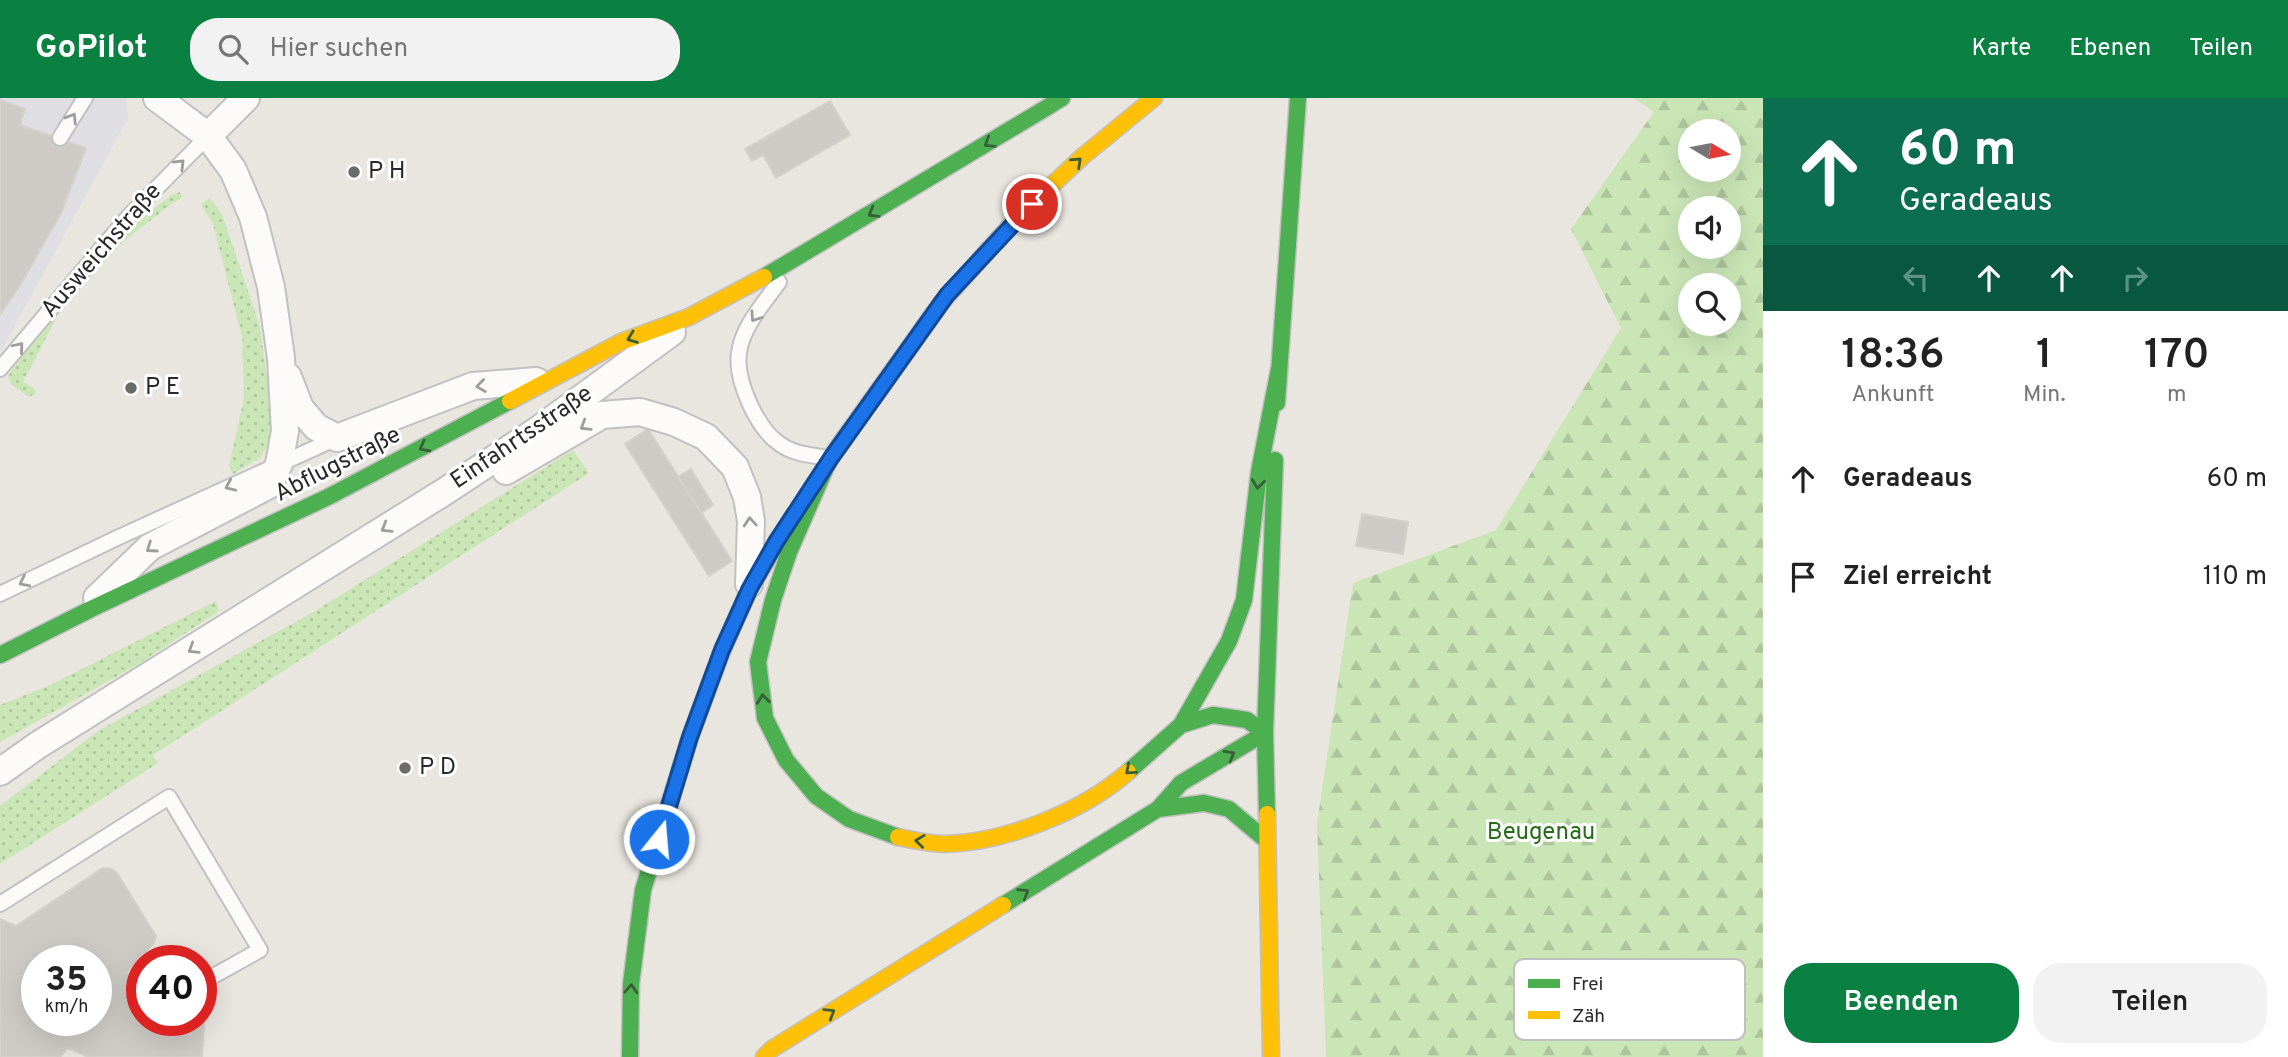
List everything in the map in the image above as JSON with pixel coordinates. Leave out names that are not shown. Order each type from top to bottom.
[{"type":"main road","name":"Einfahrtsstraße","points":[[696,314],[793,261],[932,178],[1047,103],[1062,98]]},
{"type":"main road","points":[[630,1057],[631,984],[643,890],[694,725],[722,650],[749,590],[776,542],[831,458],[947,295],[1015,220],[1082,157],[1154,98]]},
{"type":"main road","points":[[1271,1057],[1265,733],[1279,369],[1297,104]]},
{"type":"main road","name":"Abflugstraße","points":[[0,655],[81,612],[167,574],[373,474],[625,340],[696,314]]},
{"type":"main road","points":[[831,458],[789,552],[773,600],[758,662],[765,718],[786,761],[816,796],[849,819],[895,837],[944,844],[993,838],[1049,820],[1112,786],[1181,725],[1229,641],[1244,600],[1259,472],[1279,369]]},
{"type":"main road","points":[[1181,725],[1213,715],[1247,720],[1265,733]]},
{"type":"main road","points":[[764,1057],[772,1049],[1158,809],[1181,783],[1265,733]]},
{"type":"main road","points":[[1158,809],[1204,803],[1229,809],[1267,841]]},
{"type":"street","points":[[81,612],[150,547],[269,485],[279,464],[285,432],[281,358],[271,287],[253,217],[233,170],[208,136],[157,98]]},
{"type":"street","points":[[208,136],[246,98]]},
{"type":"street","name":"Einfahrtsstraße","points":[[0,772],[38,745],[444,492],[538,430],[696,314]]},
{"type":"street","points":[[281,358],[300,408],[316,427],[337,438],[473,386],[549,379]]},
{"type":"street","points":[[444,492],[479,486],[602,415],[640,412],[674,422],[706,438],[735,467],[747,497],[751,521],[749,590]]},
{"type":"lane","points":[[60,138],[85,98]]},
{"type":"lane","name":"Ausweichstraße","points":[[0,369],[128,217],[208,136]]},
{"type":"lane","points":[[793,261],[746,329],[738,352],[739,374],[744,395],[779,444],[796,452],[831,458]]},
{"type":"lane","points":[[0,594],[337,438]]},
{"type":"lane","points":[[0,904],[169,797],[260,950],[217,974]]},
{"type":"shaded area","points":[[0,98],[127,98],[128,118],[0,353]]},
{"type":"green space","name":"Beugenau","points":[[1634,98],[1763,98],[1763,1057],[1326,1057],[1317,823],[1353,583],[1496,530],[1621,328],[1571,229],[1654,112]]},
{"type":"green space","points":[[180,192],[182,198],[124,241],[60,311],[23,382],[35,389],[36,393],[29,397],[12,385],[8,377],[11,371],[47,325],[50,316],[122,237],[163,201]]},
{"type":"green space","points":[[210,198],[222,214],[260,327],[273,420],[270,441],[260,458],[233,474],[229,466],[244,398],[242,337],[213,224],[201,204]]},
{"type":"green space","points":[[573,450],[589,473],[153,755],[158,763],[0,864],[0,806],[98,731],[315,611]]},
{"type":"green space","points":[[216,601],[219,611],[137,665],[0,742],[0,705],[50,685]]},
{"type":"building","points":[[0,100],[25,109],[20,125],[86,148],[62,211],[21,284],[0,315]]},
{"type":"building","points":[[830,101],[850,135],[776,178],[763,155],[752,161],[745,149]]},
{"type":"building","points":[[648,429],[732,561],[709,576],[625,444]]},
{"type":"building","points":[[691,469],[713,505],[701,513],[678,477]]},
{"type":"building","points":[[1362,514],[1408,522],[1403,554],[1356,546]]},
{"type":"building","points":[[101,869],[112,869],[156,936],[152,945],[126,945],[126,1036],[203,1036],[202,1057],[88,1057],[68,1048],[60,1057],[0,1057],[0,919],[16,926]]},
{"type":"traffic: fast","points":[[1046,108],[1062,98]]},
{"type":"traffic: fast","points":[[1277,403],[1298,98]]},
{"type":"traffic: fast","points":[[764,277],[1046,108]]},
{"type":"traffic: fast","points":[[898,837],[849,819],[816,796],[786,760],[765,718],[758,662],[773,600],[789,552],[830,458],[941,303]]},
{"type":"traffic: fast","points":[[1128,772],[1181,725],[1229,641],[1244,600],[1259,472],[1279,369]]},
{"type":"traffic: fast","points":[[0,655],[328,497],[510,401]]},
{"type":"traffic: fast","points":[[1267,814],[1265,733],[1275,460]]},
{"type":"traffic: fast","points":[[630,1057],[631,984],[643,890],[690,737],[722,651],[749,590],[793,516]]},
{"type":"traffic: fast","points":[[1181,725],[1213,715],[1247,720],[1265,733]]},
{"type":"traffic: fast","points":[[1003,905],[1158,809],[1181,783],[1265,733]]},
{"type":"traffic: fast","points":[[1158,809],[1204,803],[1229,809],[1267,841]]},
{"type":"traffic: slow","points":[[941,303],[1015,220],[1082,157],[1154,98]]},
{"type":"traffic: slow","points":[[510,401],[621,342],[689,317],[764,277]]},
{"type":"traffic: slow","points":[[898,837],[946,844],[993,838],[1018,831],[1089,800],[1128,772]]},
{"type":"traffic: slow","points":[[1267,814],[1271,1057]]},
{"type":"traffic: slow","points":[[764,1057],[772,1049],[1003,905]]},
{"type":"place","name":"P H","points":[[354,172]]},
{"type":"place","name":"P E","points":[[131,388]]},
{"type":"place","name":"P D","points":[[405,768]]},
{"type":"route","points":[[659,839],[690,737],[722,650],[749,590],[776,542],[831,458],[947,295],[1032,204]]}]
